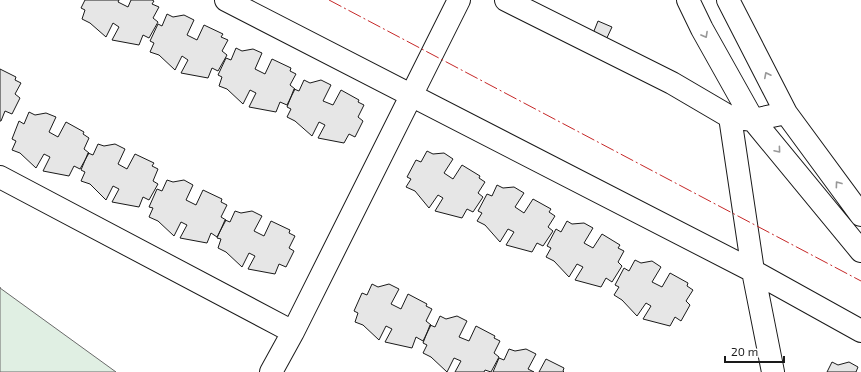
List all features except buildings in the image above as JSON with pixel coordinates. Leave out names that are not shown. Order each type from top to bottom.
[{"type":"street","points":[[226,0],[753,271],[861,331]]},
{"type":"street","points":[[271,372],[293,332],[413,95],[459,0]]},
{"type":"street","points":[[506,0],[672,83],[730,118],[753,120],[786,113]]},
{"type":"street","points":[[688,0],[702,29],[753,120],[861,251]]},
{"type":"street","points":[[728,0],[786,113],[861,215]]},
{"type":"street","points":[[730,118],[753,271],[773,372]]},
{"type":"street","points":[[0,177],[293,332]]},
{"type":"green space","points":[[0,288],[116,372],[0,372]]},
{"type":"power","points":[[329,0],[861,281]]}]
